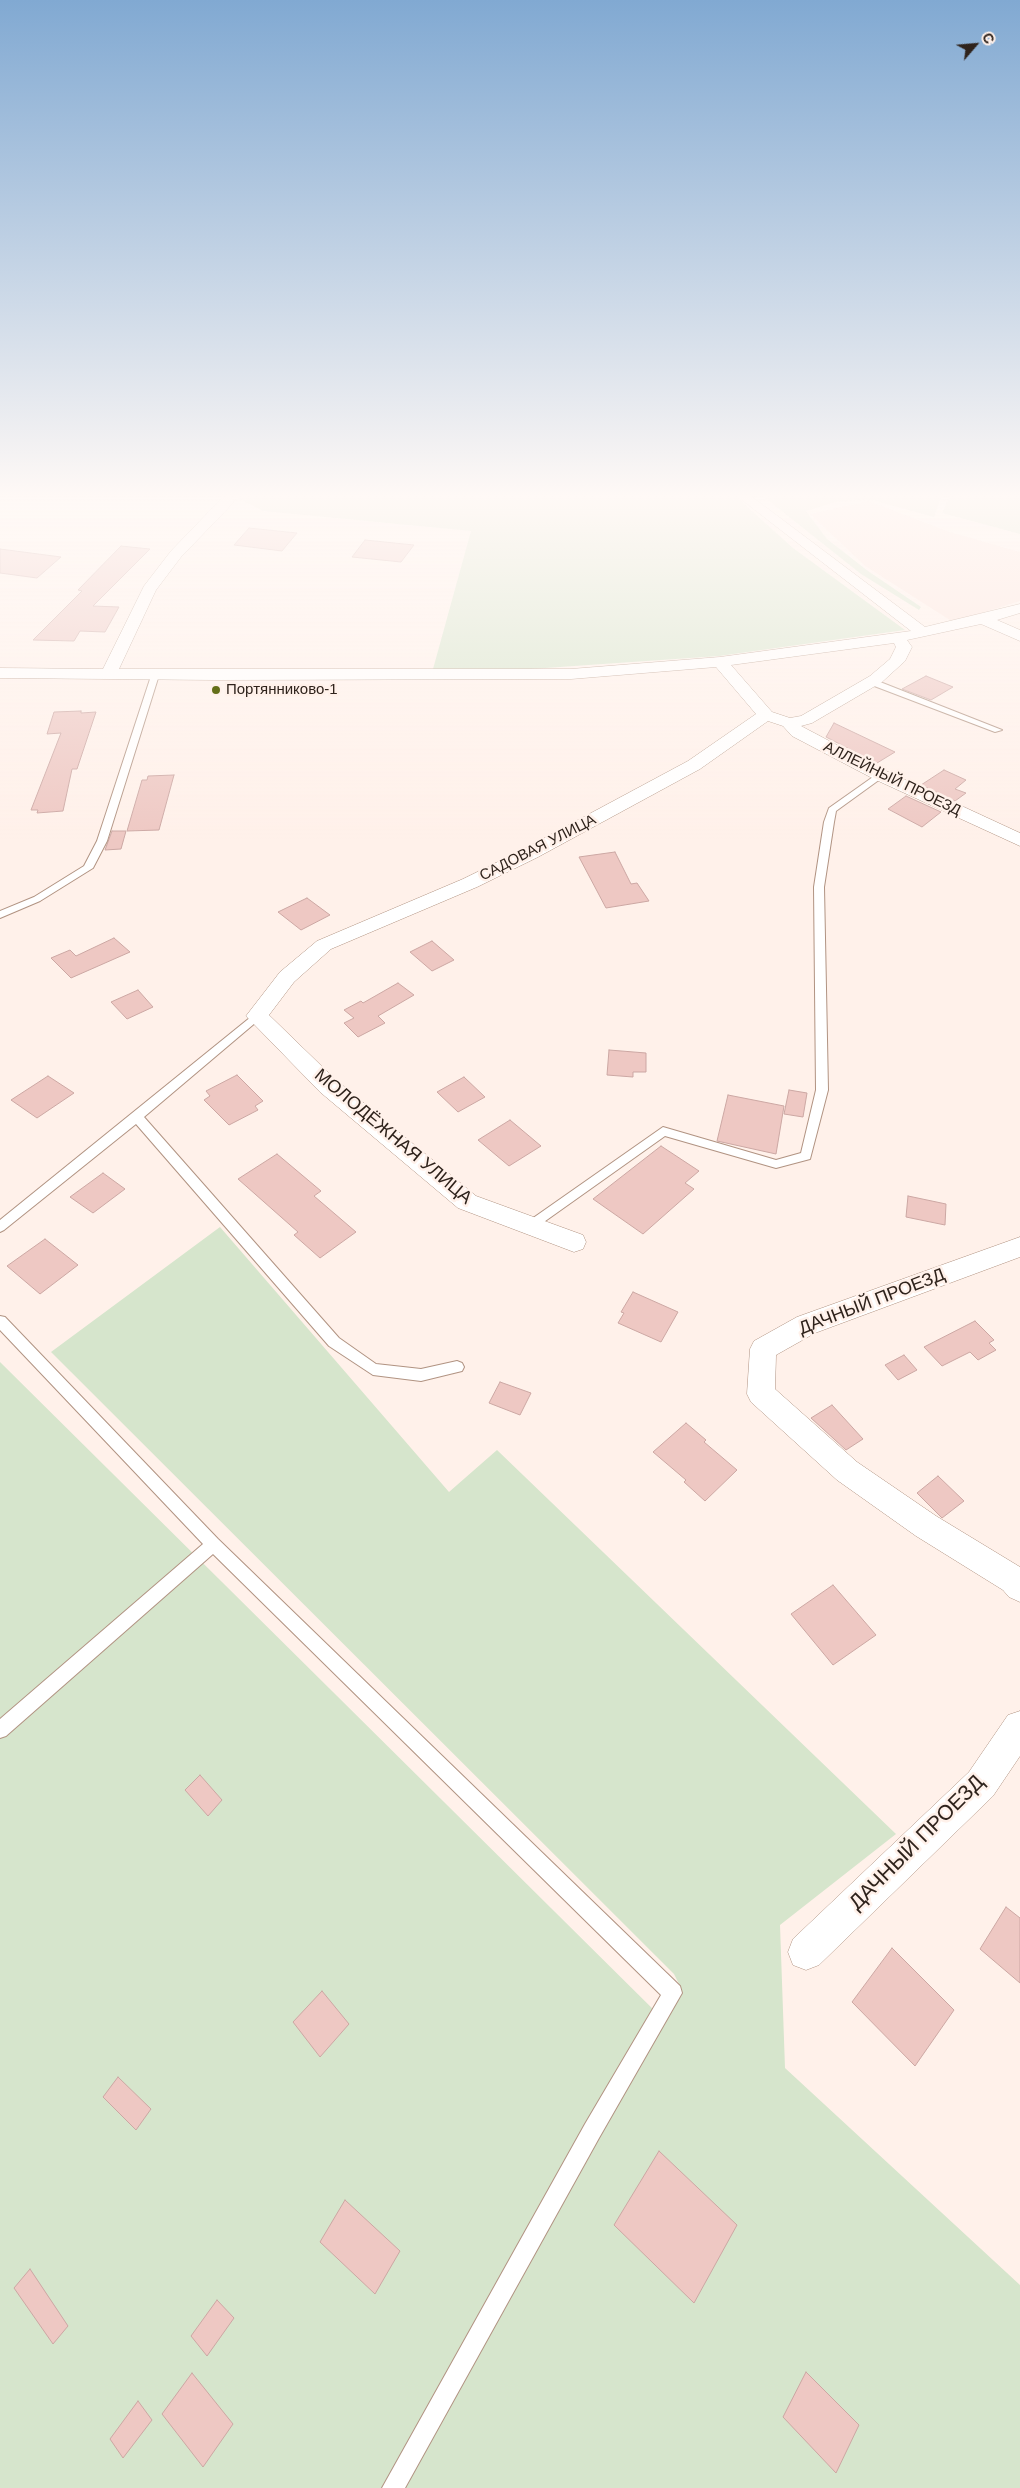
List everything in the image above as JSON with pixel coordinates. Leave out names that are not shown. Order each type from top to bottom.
[{"type":"street","points":[[109,674],[139,609]]},
{"type":"street","points":[[891,609],[923,634]]},
{"type":"street","points":[[0,673],[155,675],[571,674],[720,662],[898,638],[923,634],[1016,609]]},
{"type":"street","points":[[983,619],[1020,636]]},
{"type":"street","points":[[789,723],[806,720],[872,682],[897,661],[904,647],[898,638]]},
{"type":"street","points":[[720,662],[766,715]]},
{"type":"street","name":"АЛЛЕЙНЫЙ ПРОЕЗД","points":[[766,715],[789,723],[798,732],[880,775],[1020,840]]},
{"type":"street","name":"САДОВАЯ УЛИЦА","points":[[257,1016],[287,976],[324,945],[470,883],[531,853],[694,765],[766,715]]},
{"type":"street","name":"МОЛОДЁЖНАЯ УЛИЦА","points":[[257,1016],[328,1086],[468,1202],[574,1242]]},
{"type":"street","name":"ДАЧНЫЙ ПРОЕЗД","points":[[1020,1247],[797,1330],[764,1349],[760,1394],[847,1471],[926,1526],[1014,1580],[1020,1587]]},
{"type":"street","name":"ДАЧНЫЙ ПРОЕЗД","points":[[806,1952],[981,1784],[1020,1726]]},
{"type":"lane","points":[[0,915],[37,899],[88,868],[102,841],[155,675]]},
{"type":"lane","points":[[872,682],[998,730]]},
{"type":"lane","points":[[530,1226],[663,1131],[776,1164],[806,1156],[822,1090],[819,887],[829,822],[832,810],[880,775]]},
{"type":"lane","points":[[0,1227],[137,1117],[257,1016]]},
{"type":"lane","points":[[137,1117],[334,1342],[373,1370],[421,1375],[457,1366]]},
{"type":"lane","points":[[0,1321],[213,1544],[673,1993],[592,2131],[394,2488]]},
{"type":"lane","points":[[0,1730],[213,1544]]},
{"type":"shaded area","points":[[933,609],[994,609],[953,622]]},
{"type":"green space","points":[[449,609],[876,609],[905,630],[719,656],[502,671],[433,669]]},
{"type":"green space","points":[[220,1227],[449,1492],[497,1450],[896,1834],[780,1925],[785,2068],[1020,2285],[1020,2488],[0,2488],[0,1362],[665,2021],[682,1990],[674,1974],[51,1352]]},
{"type":"building","points":[[64,609],[118,609],[105,632],[80,631],[74,641],[33,640]]},
{"type":"building","points":[[926,676],[953,687],[931,700],[902,689]]},
{"type":"building","points":[[81,711],[81,713],[96,712],[77,769],[72,769],[63,811],[37,813],[38,810],[31,810],[61,733],[47,734],[54,712]]},
{"type":"building","points":[[834,723],[895,752],[877,763],[826,737]]},
{"type":"building","points":[[944,770],[966,780],[955,789],[966,793],[955,801],[921,785]]},
{"type":"building","points":[[174,775],[159,830],[127,831],[142,780],[147,780],[148,776]]},
{"type":"building","points":[[906,796],[941,812],[922,827],[888,809]]},
{"type":"building","points":[[112,831],[126,831],[121,849],[105,850]]},
{"type":"building","points":[[615,852],[631,884],[637,883],[649,901],[606,908],[579,857]]},
{"type":"building","points":[[307,898],[330,915],[301,930],[278,912]]},
{"type":"building","points":[[114,938],[130,952],[71,978],[51,958],[70,950],[76,956]]},
{"type":"building","points":[[432,941],[454,960],[432,971],[410,952]]},
{"type":"building","points":[[398,983],[414,995],[378,1016],[385,1023],[358,1037],[344,1023],[354,1018],[344,1010],[361,1001],[363,1003]]},
{"type":"building","points":[[138,990],[153,1007],[127,1019],[111,1002]]},
{"type":"building","points":[[609,1050],[646,1053],[646,1072],[633,1072],[633,1077],[607,1075]]},
{"type":"building","points":[[237,1075],[263,1101],[255,1106],[258,1110],[229,1125],[204,1100],[210,1096],[206,1091]]},
{"type":"building","points":[[48,1076],[74,1093],[37,1118],[11,1100]]},
{"type":"building","points":[[464,1077],[485,1097],[458,1112],[437,1092]]},
{"type":"building","points":[[789,1090],[807,1093],[803,1117],[784,1114]]},
{"type":"building","points":[[728,1095],[784,1106],[776,1154],[717,1141]]},
{"type":"building","points":[[510,1120],[541,1146],[509,1166],[478,1140]]},
{"type":"building","points":[[661,1146],[699,1171],[685,1183],[694,1189],[643,1234],[593,1199]]},
{"type":"building","points":[[277,1154],[321,1191],[314,1196],[356,1232],[320,1258],[294,1235],[298,1232],[238,1179]]},
{"type":"building","points":[[103,1173],[125,1189],[93,1213],[70,1197]]},
{"type":"building","points":[[908,1196],[946,1204],[945,1225],[906,1217]]},
{"type":"building","points":[[45,1239],[78,1265],[40,1294],[7,1266]]},
{"type":"building","points":[[633,1292],[678,1312],[661,1342],[618,1323],[624,1313],[621,1312]]},
{"type":"building","points":[[975,1321],[994,1340],[989,1343],[996,1350],[978,1360],[970,1352],[942,1366],[924,1347]]},
{"type":"building","points":[[904,1355],[917,1370],[898,1380],[885,1365]]},
{"type":"building","points":[[500,1382],[531,1393],[520,1415],[489,1403]]},
{"type":"building","points":[[832,1405],[863,1439],[846,1450],[811,1418]]},
{"type":"building","points":[[686,1423],[706,1440],[704,1442],[737,1470],[705,1501],[684,1482],[686,1480],[653,1452]]},
{"type":"building","points":[[938,1476],[964,1501],[942,1518],[917,1493]]},
{"type":"building","points":[[833,1585],[876,1635],[833,1665],[791,1614]]},
{"type":"building","points":[[200,1775],[222,1800],[208,1816],[185,1790]]},
{"type":"building","points":[[1006,1907],[1020,1918],[1020,1983],[980,1949]]},
{"type":"building","points":[[892,1948],[954,2010],[915,2066],[852,2002]]},
{"type":"building","points":[[322,1991],[349,2024],[320,2057],[293,2022]]},
{"type":"building","points":[[118,2077],[151,2109],[136,2130],[103,2097]]},
{"type":"building","points":[[659,2151],[737,2225],[694,2303],[614,2225]]},
{"type":"building","points":[[345,2200],[400,2251],[375,2294],[320,2242]]},
{"type":"building","points":[[30,2269],[68,2326],[53,2344],[14,2288]]},
{"type":"building","points":[[217,2300],[234,2318],[207,2356],[191,2336]]},
{"type":"building","points":[[806,2372],[859,2425],[836,2473],[783,2417]]},
{"type":"building","points":[[192,2373],[233,2424],[203,2467],[162,2414]]},
{"type":"building","points":[[138,2401],[152,2420],[123,2458],[110,2439]]},
{"type":"place","name":"Портянниково-1","points":[[216,690]]}]
